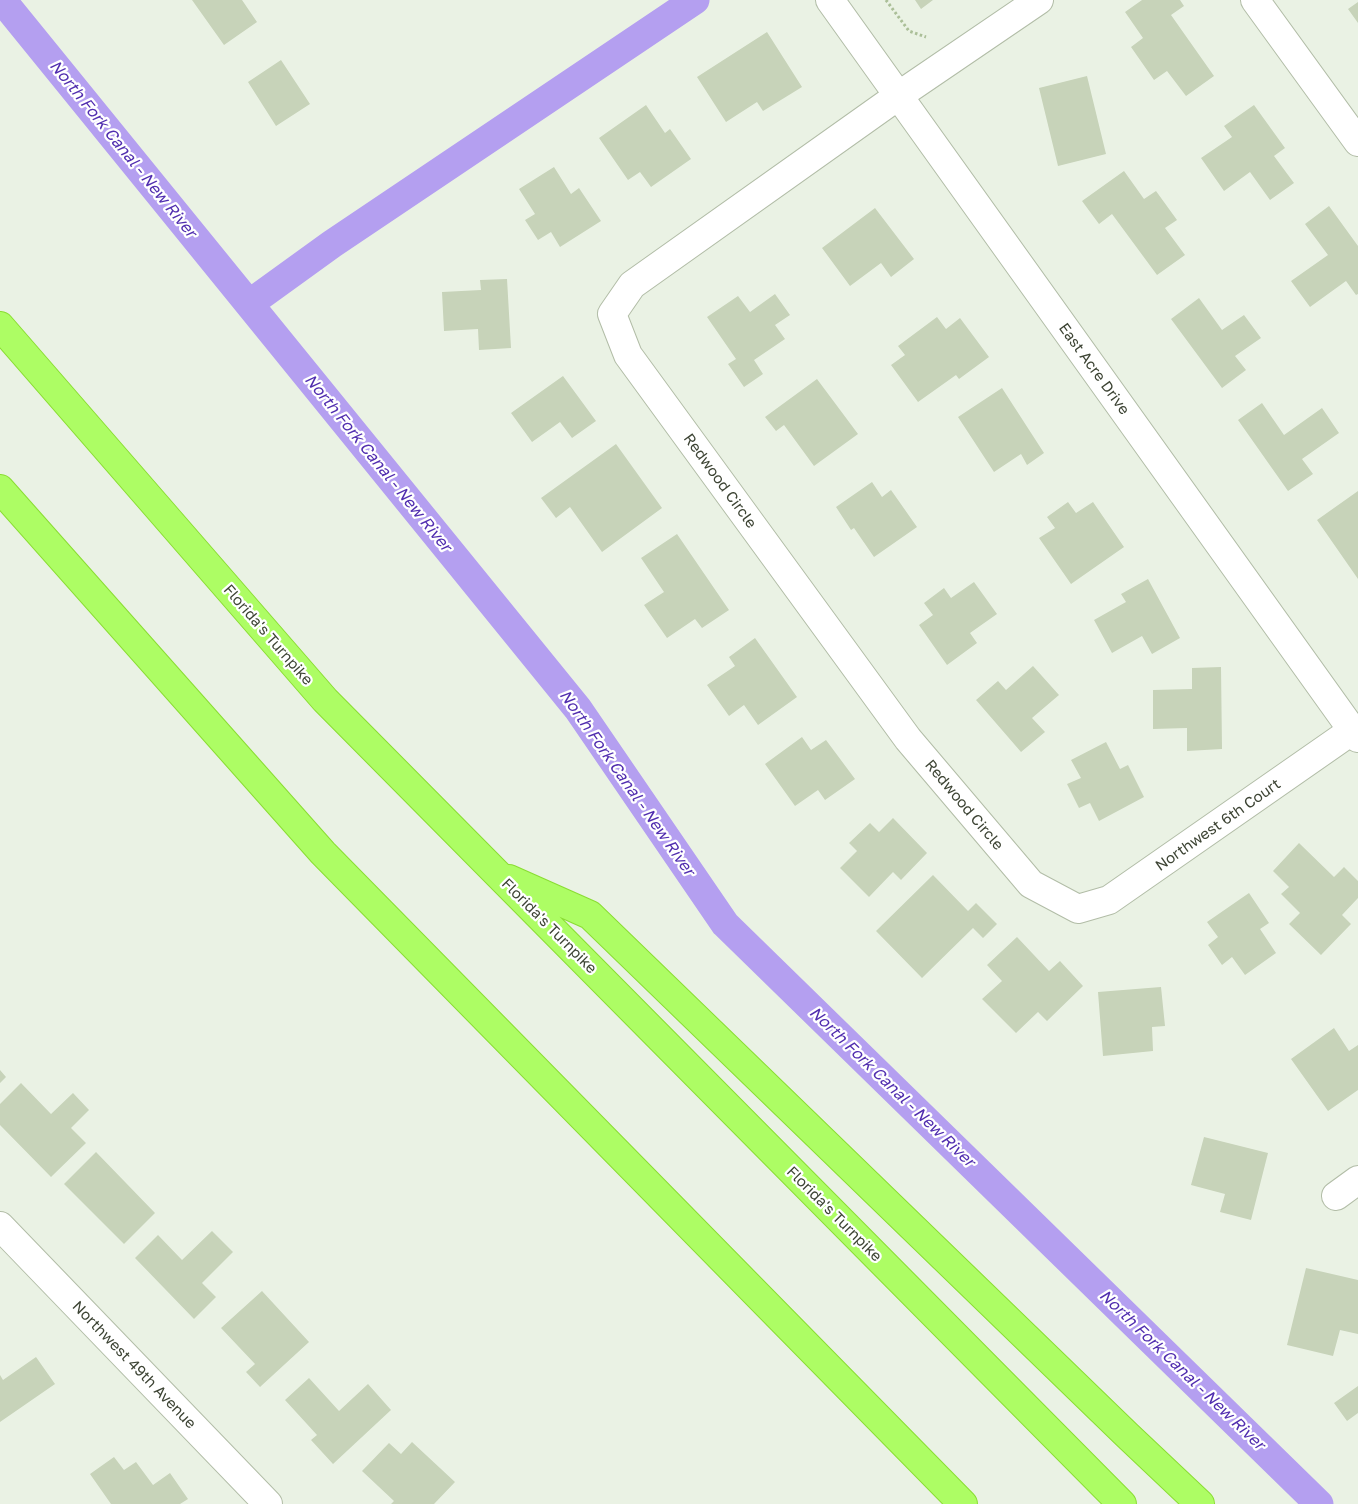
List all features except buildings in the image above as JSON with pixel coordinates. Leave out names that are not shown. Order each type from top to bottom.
[{"type":"highway","name":"Florida's Turnpike","points":[[0,326],[325,700],[1122,1504]]},
{"type":"highway","points":[[0,489],[323,853],[963,1504]]},
{"type":"highway","points":[[496,873],[590,915],[1200,1504]]},
{"type":"highway","points":[[917,1458],[941,1504]]},
{"type":"street","name":"East Acre Drive","points":[[830,0],[1355,734]]},
{"type":"street","points":[[898,96],[1039,0]]},
{"type":"street","points":[[1255,0],[1358,142]]},
{"type":"street","name":"Redwood Circle","points":[[898,96],[632,285],[612,314],[628,356],[908,739],[1032,884],[1078,909]]},
{"type":"street","name":"Northwest 6th Court","points":[[1078,909],[1109,900],[1355,734]]},
{"type":"street","points":[[1336,1196],[1358,1180]]},
{"type":"street","name":"Northwest 49th Avenue","points":[[6,1242],[268,1504]]},
{"type":"path","points":[[886,0],[910,31],[926,37]]},
{"type":"waterway","name":"North Fork Canal - New River","points":[[2,0],[578,709],[725,924],[1319,1504]]},
{"type":"waterway","points":[[249,304],[332,244],[695,0]]}]
